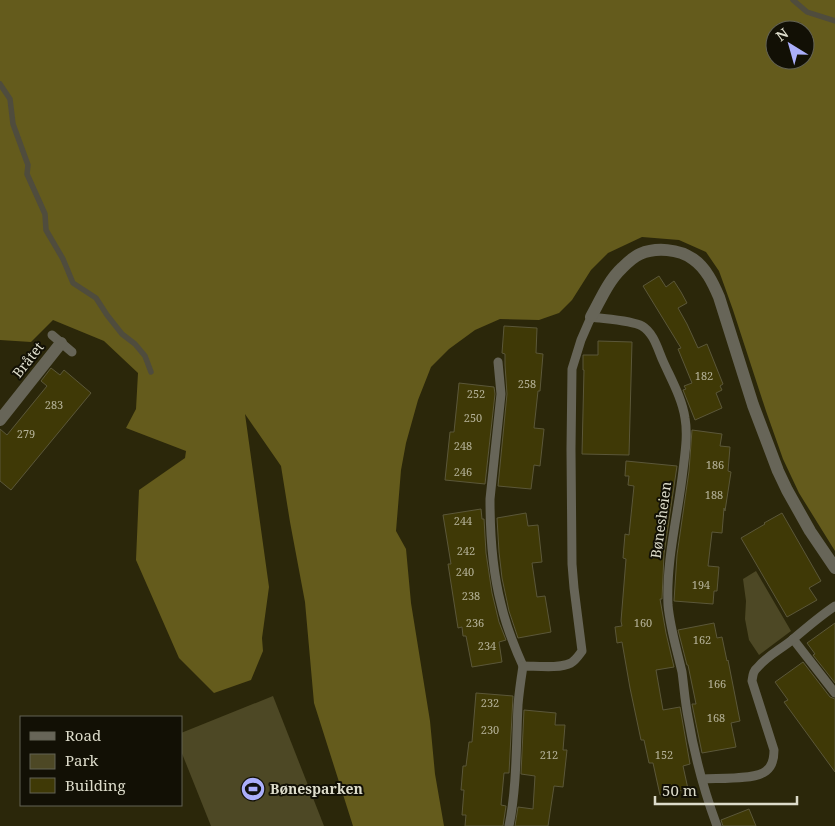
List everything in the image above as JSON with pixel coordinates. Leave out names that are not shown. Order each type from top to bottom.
[{"type":"street","points":[[591,317],[611,281],[621,268],[640,254],[652,251],[671,251],[692,258],[702,268],[712,280],[719,297],[753,405],[778,470],[802,516],[835,568]]},
{"type":"street","name":"Bråtet","points":[[0,420],[56,339]]},
{"type":"lane","points":[[523,666],[558,666],[569,664],[576,659],[582,650],[572,564],[572,369],[580,340],[591,317]]},
{"type":"lane","name":"Bønesheien","points":[[591,317],[629,322],[645,327],[654,340],[685,416],[686,446],[670,564],[668,605],[695,753],[709,805],[717,826]]},
{"type":"lane","points":[[56,339],[72,352]]},
{"type":"lane","points":[[498,362],[501,394],[490,499],[490,521],[501,603],[514,645],[523,666],[518,704],[513,807],[509,826]]},
{"type":"lane","points":[[703,779],[759,775],[767,771],[772,765],[774,750],[752,681],[753,673],[764,660],[835,606]]},
{"type":"lane","points":[[793,639],[835,693]]},
{"type":"green space","points":[[756,571],[791,631],[759,655],[749,640],[745,619],[746,601],[743,579]]},
{"type":"green space","name":"Bønesparken","points":[[273,696],[324,826],[211,826],[182,754],[182,733]]},
{"type":"shaded area","points":[[0,0],[835,0],[835,551],[799,493],[783,459],[719,271],[706,252],[679,240],[642,237],[608,253],[591,270],[572,300],[559,313],[539,320],[500,319],[475,330],[449,349],[431,367],[418,400],[406,443],[401,470],[396,531],[406,549],[411,603],[430,721],[435,774],[444,826],[353,826],[314,703],[305,602],[281,466],[245,414],[269,587],[262,638],[263,651],[251,680],[214,693],[179,658],[136,560],[139,490],[185,458],[186,451],[126,428],[136,409],[138,373],[104,341],[53,320],[31,342],[0,340]]},
{"type":"building","points":[[659,276],[666,287],[674,281],[681,292],[687,303],[678,308],[698,348],[707,344],[723,384],[720,386],[722,390],[716,393],[722,408],[695,420],[683,390],[686,389],[684,386],[692,383],[678,349],[681,348],[643,286]]},
{"type":"building","points":[[504,326],[537,328],[536,353],[543,354],[534,428],[544,429],[540,466],[534,465],[531,489],[498,486],[507,394],[505,354],[502,353]]},
{"type":"building","points":[[598,341],[632,342],[629,455],[582,454],[583,355],[598,355]]},
{"type":"building","points":[[51,368],[60,375],[64,370],[91,393],[11,490],[0,481],[0,429],[7,435],[47,386],[41,381]]},
{"type":"building","points":[[459,383],[494,387],[495,394],[485,484],[445,480],[450,432],[454,432]]},
{"type":"building","points":[[692,430],[722,434],[720,446],[730,447],[728,471],[731,472],[725,511],[724,508],[722,533],[712,532],[708,566],[719,567],[717,591],[714,591],[713,604],[674,601],[677,555],[689,471]]},
{"type":"building","points":[[626,461],[677,466],[664,554],[662,599],[660,599],[674,667],[656,670],[663,710],[680,707],[690,764],[683,766],[688,789],[660,795],[653,763],[649,763],[644,740],[641,740],[622,642],[617,643],[615,627],[622,626],[626,559],[623,558],[625,534],[629,535],[634,486],[628,485],[629,476],[625,476]]},
{"type":"building","points":[[481,509],[482,519],[484,519],[486,553],[492,593],[499,622],[506,640],[499,642],[502,662],[472,667],[466,636],[463,636],[462,627],[458,628],[443,515]]},
{"type":"building","points":[[526,513],[528,526],[538,525],[542,562],[532,563],[537,597],[545,596],[551,632],[518,638],[509,611],[502,578],[497,518]]},
{"type":"building","points":[[782,513],[821,581],[809,588],[817,600],[787,617],[741,538]]},
{"type":"building","points":[[714,623],[717,638],[722,637],[740,721],[731,723],[736,747],[702,753],[692,704],[696,704],[678,630]]},
{"type":"building","points":[[835,623],[835,683],[813,655],[815,654],[807,643]]},
{"type":"building","points":[[803,662],[830,697],[835,699],[835,772],[784,702],[788,700],[775,682]]},
{"type":"building","points":[[476,693],[513,696],[509,773],[504,773],[501,805],[506,806],[503,826],[465,826],[466,815],[462,815],[464,790],[461,790],[463,766],[466,766],[469,742],[472,742]]},
{"type":"building","points":[[524,710],[556,713],[555,725],[565,725],[563,750],[567,750],[563,787],[554,786],[548,826],[515,826],[518,807],[533,809],[535,776],[521,774]]},
{"type":"building","points":[[749,809],[756,826],[723,826],[721,820]]},
{"type":"waterway","points":[[793,0],[807,12],[835,21]]},
{"type":"waterway","points":[[0,84],[10,99],[13,124],[28,165],[27,174],[45,214],[46,230],[63,259],[73,283],[96,298],[122,334],[135,344],[145,356],[151,372]]},
{"type":"place","name":"Bønesparken","points":[[253,789]]}]
